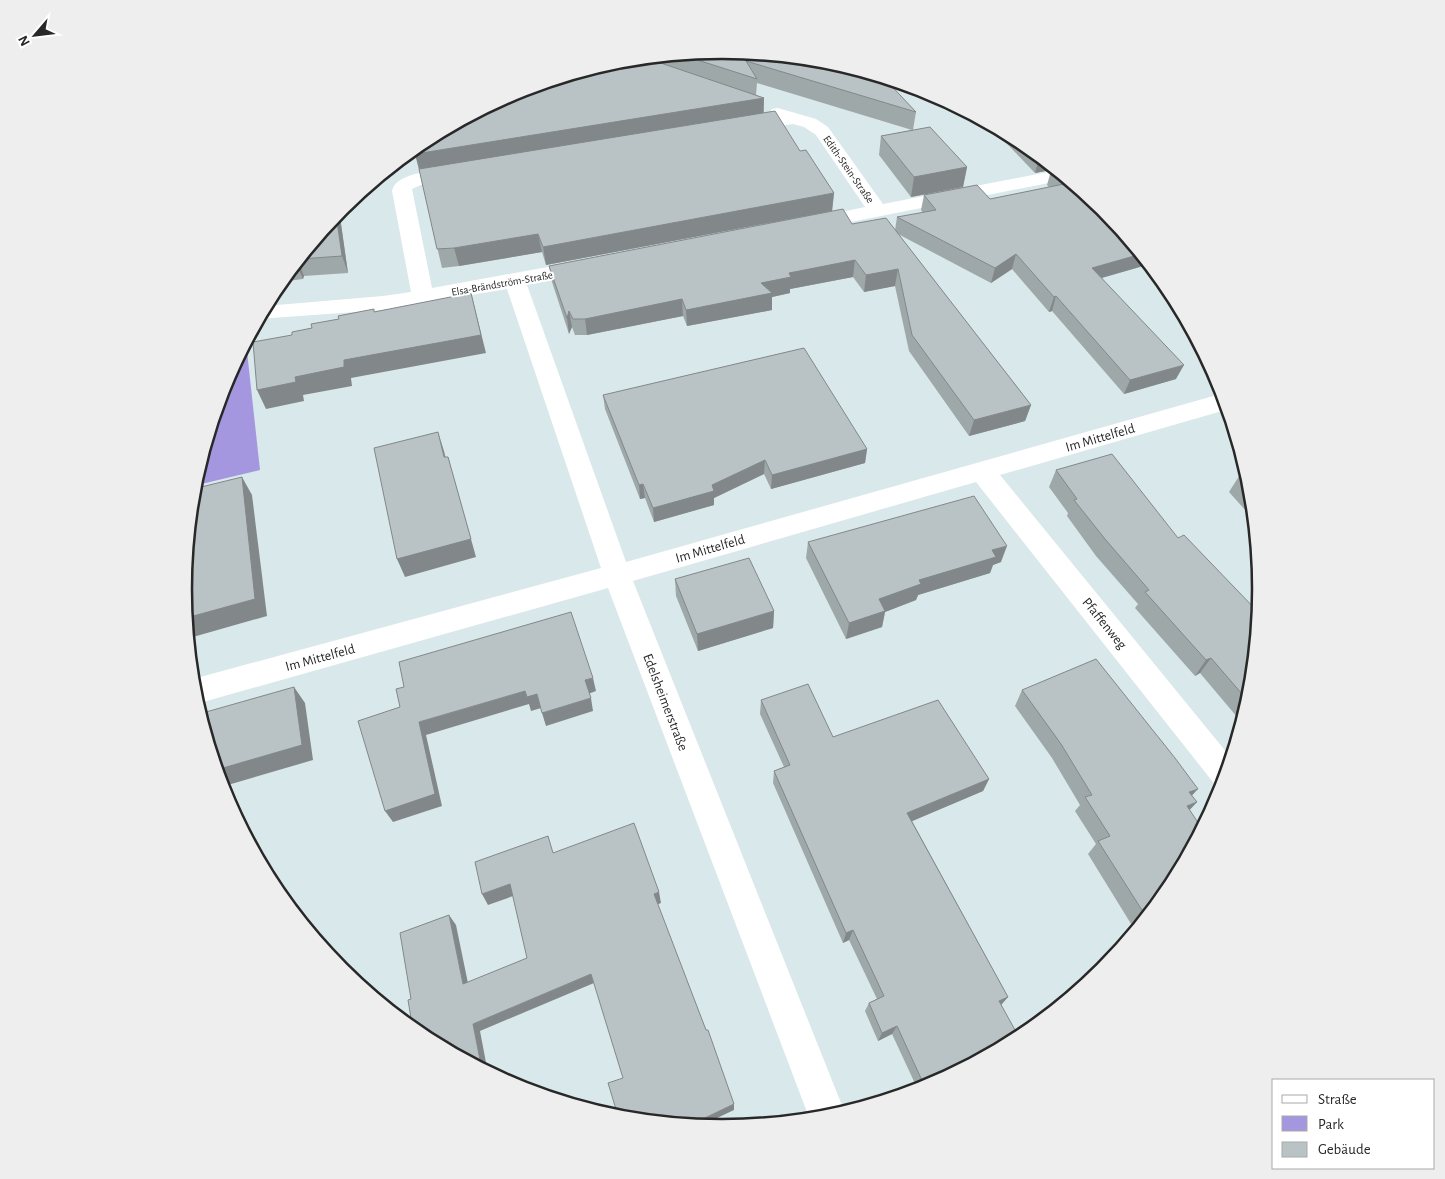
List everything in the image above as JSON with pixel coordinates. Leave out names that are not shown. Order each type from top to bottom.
[{"type":"street","name":"Edith-Stein-Straße","points":[[758,106],[817,126],[828,138],[878,211]]},
{"type":"street","points":[[727,129],[795,118]]},
{"type":"street","points":[[423,297],[402,191],[404,186],[418,179],[476,170]]},
{"type":"street","points":[[790,228],[1056,177]]},
{"type":"street","name":"Elsa-Brändström-Straße","points":[[270,312],[423,297],[603,264]]},
{"type":"street","name":"Edelsheimerstraße","points":[[515,281],[617,575],[825,1110]]},
{"type":"street","name":"Im Mittelfeld","points":[[201,690],[617,575],[1219,403]]},
{"type":"street","name":"Pfaffenweg","points":[[982,471],[1222,769]]},
{"type":"green space","points":[[247,353],[260,470],[203,484],[220,419]]},
{"type":"building","points":[[697,60],[757,60],[792,63],[860,77],[892,87],[916,112],[746,61],[757,79]]},
{"type":"building","points":[[659,62],[764,98],[421,153],[457,130],[519,99],[585,77],[653,63]]},
{"type":"building","points":[[775,111],[800,151],[806,150],[834,193],[543,247],[538,234],[454,248],[437,249],[419,169]]},
{"type":"building","points":[[930,127],[967,167],[914,177],[881,136]]},
{"type":"building","points":[[1059,179],[1098,214],[1135,256],[1092,268],[1184,365],[1130,380],[1016,254],[995,268],[897,217],[936,210],[924,195],[977,185],[990,199],[1064,184]]},
{"type":"building","points":[[843,209],[852,224],[886,218],[1031,405],[974,420],[912,335],[898,269],[866,275],[855,260],[789,273],[791,277],[761,283],[772,293],[686,310],[682,299],[585,319],[573,319],[569,311],[567,318],[549,266]]},
{"type":"building","points":[[337,224],[342,256],[307,258]]},
{"type":"building","points":[[471,293],[481,335],[344,360],[344,367],[295,377],[296,382],[257,390],[253,342],[292,335],[292,332],[312,328],[311,324],[339,319],[338,316],[374,309],[374,312]]},
{"type":"building","points":[[804,348],[867,449],[772,475],[765,460],[712,485],[714,491],[653,508],[643,484],[639,485],[603,395]]},
{"type":"building","points":[[438,432],[444,457],[448,457],[471,539],[397,559],[374,448]]},
{"type":"building","points":[[1112,454],[1178,538],[1184,535],[1253,606],[1249,659],[1243,695],[1211,658],[1206,660],[1145,592],[1149,590],[1074,500],[1077,499],[1056,470]]},
{"type":"building","points":[[242,477],[255,599],[193,616],[193,555],[196,520],[202,487]]},
{"type":"building","points":[[974,496],[1007,546],[992,550],[996,557],[919,580],[921,584],[879,599],[885,611],[849,623],[808,542]]},
{"type":"building","points":[[749,558],[774,611],[697,634],[675,579]]},
{"type":"building","points":[[571,612],[593,678],[585,680],[591,698],[542,713],[537,694],[527,697],[525,691],[419,722],[435,794],[385,811],[358,721],[400,707],[396,689],[404,687],[399,662]]},
{"type":"building","points":[[1096,659],[1198,789],[1189,792],[1197,802],[1187,806],[1199,824],[1182,855],[1144,913],[1098,841],[1110,836],[1085,797],[1092,795],[1061,744],[1022,690]]},
{"type":"building","points":[[808,684],[833,737],[938,700],[989,779],[907,813],[1008,997],[999,1001],[1016,1032],[957,1066],[922,1081],[897,1026],[882,1033],[869,1003],[884,996],[853,930],[846,933],[774,771],[790,765],[761,700]]},
{"type":"building","points":[[294,687],[302,745],[223,768],[206,712]]},
{"type":"building","points":[[634,823],[659,892],[654,894],[706,1030],[708,1030],[734,1104],[702,1119],[653,1116],[616,1109],[608,1083],[623,1078],[591,974],[473,1024],[480,1062],[411,1019],[408,1000],[411,999],[400,933],[449,915],[463,984],[527,958],[510,884],[482,894],[475,862],[548,836],[553,853]]}]
